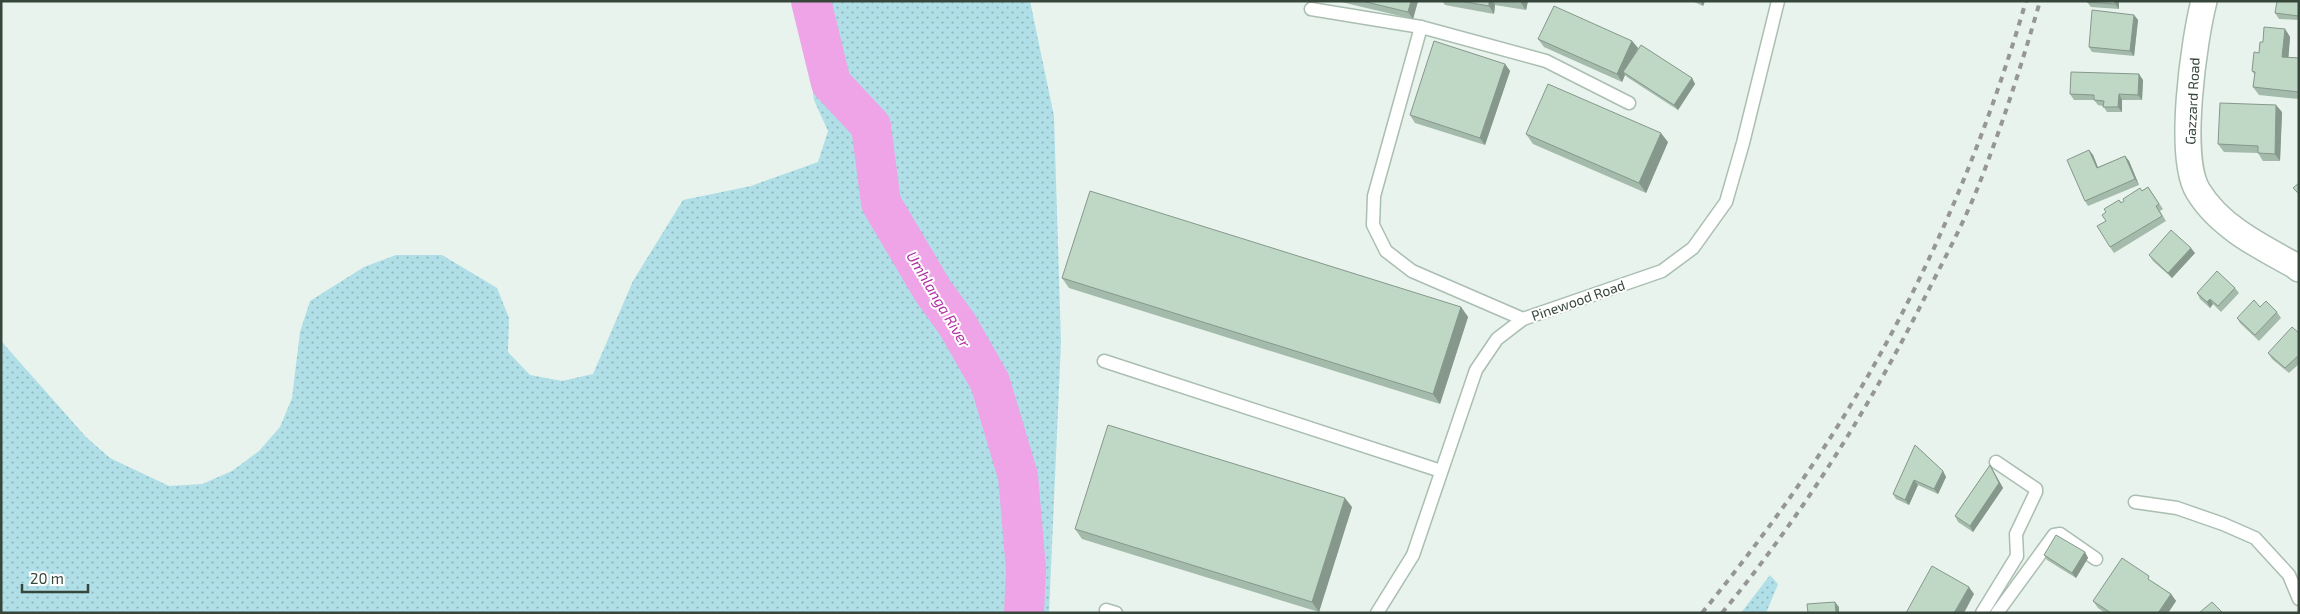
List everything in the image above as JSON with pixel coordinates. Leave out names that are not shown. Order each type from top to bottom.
[{"type":"street","name":"Gazzard Road","points":[[2204,1],[2196,34],[2189,115],[2190,163],[2197,190],[2220,217],[2249,240],[2294,264],[2299,269]]},
{"type":"lane","name":"Pinewood Road","points":[[1377,613],[1413,555],[1476,370],[1497,339],[1523,319],[1662,271],[1692,248],[1726,202],[1743,144],[1778,1]]},
{"type":"lane","points":[[1311,9],[1421,27],[1546,61],[1629,102]]},
{"type":"lane","points":[[1421,27],[1374,196],[1373,225],[1386,251],[1412,271],[1523,319]]},
{"type":"lane","points":[[1104,361],[1441,471]]},
{"type":"lane","points":[[1982,613],[2017,556],[2016,534],[2036,492],[2036,489],[1996,462]]},
{"type":"lane","points":[[2135,502],[2178,508],[2255,538],[2289,575],[2299,599]]},
{"type":"lane","points":[[1998,613],[2054,535],[2060,534],[2096,559]]},
{"type":"shaded area","points":[[801,1],[1030,1],[1054,116],[1061,342],[1049,613],[1,613],[1,341],[86,437],[110,458],[169,486],[202,484],[232,471],[259,451],[280,427],[292,398],[300,332],[310,301],[364,267],[396,255],[442,255],[497,288],[509,318],[508,352],[530,375],[562,381],[593,374],[633,281],[683,200],[751,186],[818,162],[828,131],[814,100]]},
{"type":"shaded area","points":[[1770,575],[1778,584],[1766,613],[1741,613]]},
{"type":"building","points":[[1362,1],[1411,1],[1408,12]]},
{"type":"building","points":[[1460,1],[1489,1],[1489,6]]},
{"type":"building","points":[[2115,1],[2115,4],[2087,2]]},
{"type":"building","points":[[2277,1],[2299,1],[2299,16],[2275,13]]},
{"type":"building","points":[[1554,6],[1632,41],[1617,74],[1538,39]]},
{"type":"building","points":[[2092,10],[2134,15],[2130,51],[2089,47]]},
{"type":"building","points":[[2264,27],[2285,29],[2282,57],[2299,58],[2299,92],[2253,87],[2255,72],[2252,71],[2254,52],[2259,53],[2260,42],[2263,42]]},
{"type":"building","points":[[1434,41],[1505,64],[1480,138],[1410,115]]},
{"type":"building","points":[[1641,45],[1692,78],[1674,105],[1623,72]]},
{"type":"building","points":[[2071,72],[2139,74],[2138,95],[2119,94],[2118,107],[2103,107],[2104,101],[2094,100],[2094,95],[2070,94]]},
{"type":"building","points":[[1548,84],[1661,133],[1639,183],[1526,134]]},
{"type":"building","points":[[2220,103],[2276,105],[2275,154],[2258,153],[2258,146],[2218,144]]},
{"type":"building","points":[[2089,150],[2097,168],[2125,156],[2135,179],[2085,201],[2067,160]]},
{"type":"building","points":[[2299,183],[2299,194],[2293,188]]},
{"type":"building","points":[[2148,187],[2159,204],[2156,206],[2162,216],[2110,247],[2097,226],[2106,221],[2102,215],[2106,212],[2104,209],[2119,200],[2121,203],[2124,201],[2123,199],[2140,188],[2142,191]]},
{"type":"building","points":[[1090,191],[1461,307],[1433,394],[1062,278]]},
{"type":"building","points":[[2171,230],[2191,248],[2168,273],[2149,255]]},
{"type":"building","points":[[2217,271],[2235,288],[2218,306],[2210,299],[2207,302],[2197,293]]},
{"type":"building","points":[[2254,300],[2260,307],[2266,301],[2277,312],[2255,335],[2237,318]]},
{"type":"building","points":[[2292,327],[2299,333],[2299,355],[2285,368],[2268,353]]},
{"type":"building","points":[[1108,425],[1345,498],[1312,602],[1075,529]]},
{"type":"building","points":[[1915,445],[1943,471],[1934,489],[1914,480],[1905,500],[1893,494]]},
{"type":"building","points":[[1990,465],[1999,483],[1970,526],[1955,516]]},
{"type":"building","points":[[2056,535],[2085,552],[2072,573],[2044,555]]},
{"type":"building","points":[[2122,558],[2149,576],[2148,579],[2171,594],[2158,613],[2111,613],[2093,601]]},
{"type":"building","points":[[1932,566],[1969,587],[1954,613],[1906,613]]},
{"type":"building","points":[[1835,602],[1836,613],[1808,613],[1807,604]]},
{"type":"building","points":[[2212,602],[2223,613],[2199,613]]},
{"type":"waterway","name":"Umhlanga River","points":[[811,1],[831,83],[871,126],[881,203],[933,291],[957,324],[990,382],[1018,476],[1026,569],[1024,613]]},
{"type":"railway","points":[[1702,613],[1754,547],[1803,479],[1865,382],[1893,330],[1945,224],[1968,169],[2009,57],[2026,1]]},
{"type":"railway","points":[[1722,613],[1779,540],[1831,463],[1901,344],[1972,202],[2011,95],[2040,1]]}]
